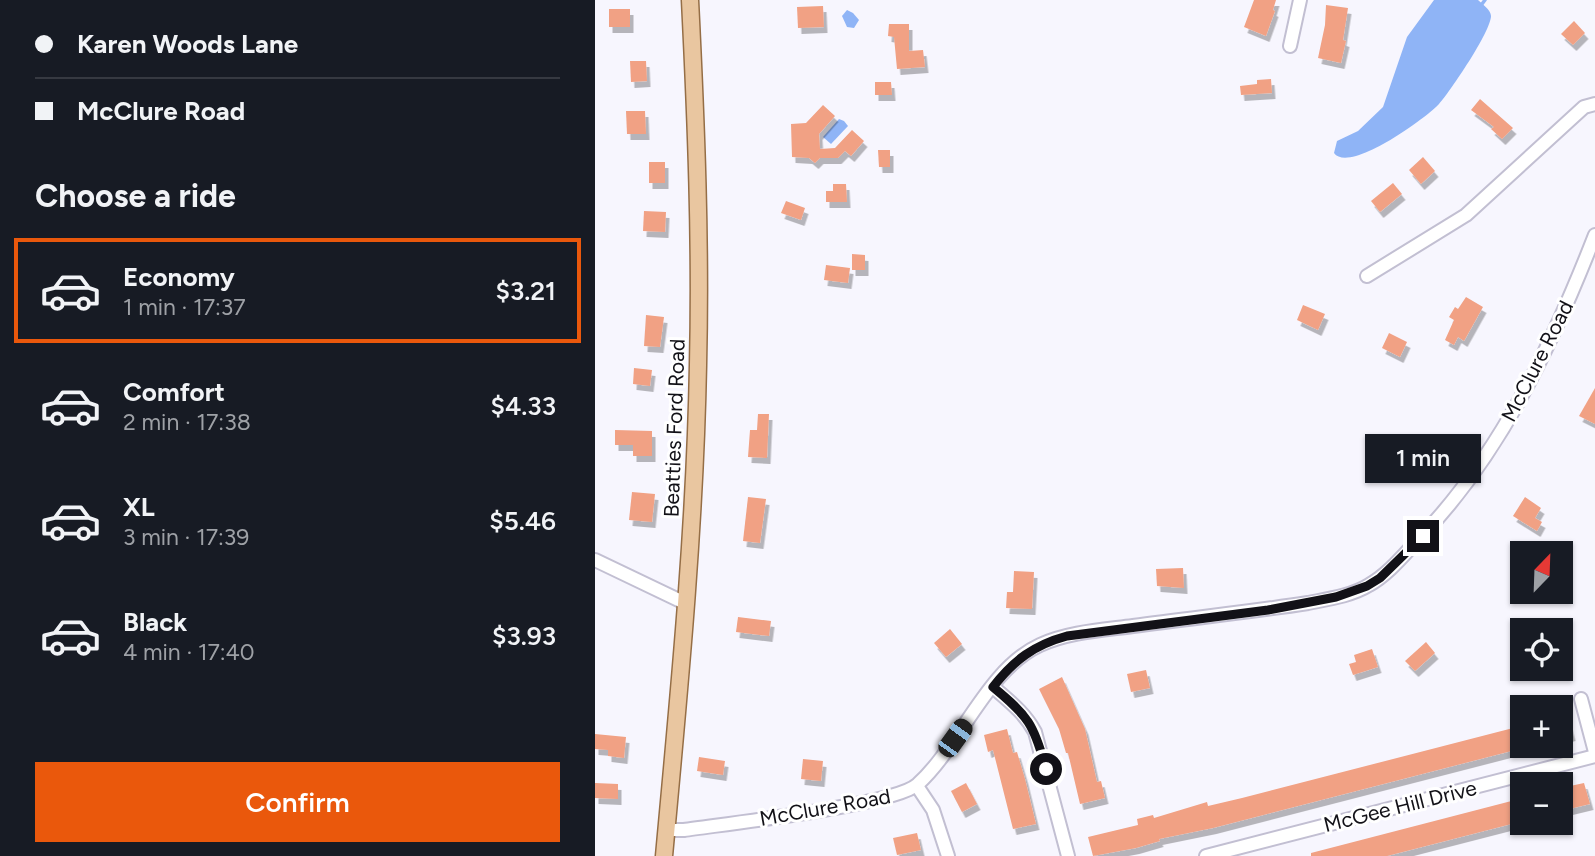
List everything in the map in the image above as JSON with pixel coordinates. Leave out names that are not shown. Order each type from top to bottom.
[{"type":"main road","name":"Beatties Ford Road","points":[[664,856],[687,604],[693,501],[699,290],[690,0]]},
{"type":"street","points":[[1290,46],[1300,0]]},
{"type":"street","points":[[1367,276],[1466,215],[1584,107],[1595,104]]},
{"type":"street","name":"McClure Road","points":[[666,830],[684,830],[899,795],[916,786],[1008,668],[1025,653],[1048,641],[1115,628],[1308,603],[1356,591],[1380,578],[1437,521],[1481,465],[1542,356],[1595,235]]},
{"type":"street","points":[[595,560],[687,604]]},
{"type":"street","points":[[993,687],[1017,708],[1035,732],[1067,856]]},
{"type":"street","points":[[1581,699],[1595,754]]},
{"type":"street","name":"McGee Hill Drive","points":[[1206,856],[1595,754]]},
{"type":"street","points":[[916,786],[933,810],[948,856]]},
{"type":"water","points":[[1434,0],[1478,0],[1488,9],[1491,14],[1489,24],[1477,47],[1460,75],[1431,111],[1404,132],[1370,151],[1342,158],[1334,153],[1337,141],[1358,131],[1383,107],[1407,37]]},
{"type":"water","points":[[847,10],[859,20],[854,28],[847,27],[842,16]]},
{"type":"water","points":[[839,119],[848,126],[831,144],[823,137]]},
{"type":"building","points":[[1254,0],[1276,0],[1266,36],[1244,27]]},
{"type":"building","points":[[1326,5],[1348,8],[1343,40],[1346,41],[1341,63],[1318,58]]},
{"type":"building","points":[[823,6],[824,27],[798,28],[797,7]]},
{"type":"building","points":[[609,9],[630,9],[630,27],[609,27]]},
{"type":"building","points":[[1574,21],[1585,33],[1573,45],[1561,34]]},
{"type":"building","points":[[889,24],[909,24],[909,51],[923,50],[925,67],[897,69],[894,37],[888,36]]},
{"type":"building","points":[[630,61],[646,61],[647,81],[631,82]]},
{"type":"building","points":[[1271,79],[1272,93],[1241,95],[1240,86],[1257,84],[1257,80]]},
{"type":"building","points":[[875,82],[891,82],[892,95],[875,95]]},
{"type":"building","points":[[1480,99],[1513,128],[1502,139],[1491,129],[1494,127],[1471,110]]},
{"type":"building","points":[[823,105],[835,116],[819,134],[820,149],[835,148],[852,130],[864,141],[851,156],[845,151],[838,158],[820,158],[815,163],[809,158],[792,157],[791,124],[806,123]]},
{"type":"building","points":[[626,111],[645,111],[646,134],[627,134]]},
{"type":"building","points":[[878,150],[890,150],[890,167],[879,167]]},
{"type":"building","points":[[1423,157],[1435,171],[1421,184],[1409,170]]},
{"type":"building","points":[[649,162],[665,162],[665,183],[649,183]]},
{"type":"building","points":[[1393,183],[1402,194],[1380,212],[1371,201]]},
{"type":"building","points":[[833,184],[846,184],[847,202],[826,202],[826,191],[833,191]]},
{"type":"building","points":[[786,201],[805,208],[801,220],[781,213]]},
{"type":"building","points":[[644,211],[666,212],[665,232],[643,231]]},
{"type":"building","points":[[852,254],[865,255],[865,270],[852,270]]},
{"type":"building","points":[[826,265],[850,268],[848,283],[824,280]]},
{"type":"building","points":[[1466,297],[1483,307],[1464,341],[1458,337],[1454,345],[1445,340],[1454,320],[1449,317]]},
{"type":"building","points":[[1303,305],[1325,314],[1318,330],[1297,320]]},
{"type":"building","points":[[646,315],[664,317],[660,347],[644,346]]},
{"type":"building","points":[[1389,333],[1407,342],[1400,357],[1382,348]]},
{"type":"building","points":[[634,368],[652,370],[650,386],[633,384]]},
{"type":"building","points":[[1595,388],[1595,424],[1579,416]]},
{"type":"building","points":[[758,414],[769,414],[767,458],[748,457],[750,430],[757,430]]},
{"type":"building","points":[[615,430],[652,431],[652,456],[633,456],[633,445],[615,445]]},
{"type":"building","points":[[632,492],[655,494],[652,522],[629,520]]},
{"type":"building","points":[[748,497],[766,499],[760,543],[743,541]]},
{"type":"building","points":[[1525,497],[1541,508],[1535,518],[1542,522],[1537,531],[1513,516]]},
{"type":"building","points":[[1183,568],[1184,588],[1157,586],[1156,569]]},
{"type":"building","points":[[1014,571],[1034,572],[1032,609],[1006,608],[1007,592],[1013,592]]},
{"type":"building","points":[[738,617],[771,621],[769,636],[736,632]]},
{"type":"building","points":[[950,629],[962,644],[946,657],[934,643]]},
{"type":"building","points":[[1426,642],[1435,653],[1415,671],[1405,661]]},
{"type":"building","points":[[1372,649],[1378,667],[1353,675],[1349,664],[1356,662],[1354,655]]},
{"type":"building","points":[[1146,670],[1150,688],[1131,692],[1127,674]]},
{"type":"building","points":[[1062,677],[1085,729],[1097,782],[1101,781],[1105,798],[1080,804],[1068,753],[1039,689]]},
{"type":"building","points":[[1007,729],[1013,753],[1017,752],[1036,824],[1013,829],[993,750],[988,752],[984,735]]},
{"type":"building","points":[[1510,729],[1510,751],[1213,828],[1159,839],[1160,841],[1136,848],[1093,856],[1088,837],[1138,825],[1137,819],[1153,815],[1154,818],[1207,802],[1208,806]]},
{"type":"building","points":[[595,734],[626,737],[624,758],[608,756],[608,750],[595,749]]},
{"type":"building","points":[[699,757],[725,761],[723,775],[697,771]]},
{"type":"building","points":[[803,759],[823,761],[821,781],[801,779]]},
{"type":"building","points":[[595,783],[618,784],[618,799],[595,798]]},
{"type":"building","points":[[966,783],[977,804],[962,812],[951,791]]},
{"type":"building","points":[[1584,783],[1590,804],[1573,808],[1573,785]]},
{"type":"building","points":[[1510,801],[1510,824],[1387,856],[1311,856],[1311,853]]},
{"type":"building","points":[[917,833],[921,850],[897,855],[893,838]]},
{"type":"waterway","points":[[1482,4],[1485,0]]},
{"type":"route","points":[[1046,769],[1029,721],[993,687],[1025,653],[1048,641],[1067,636],[1268,610],[1336,597],[1356,591],[1380,578],[1423,536]]}]
